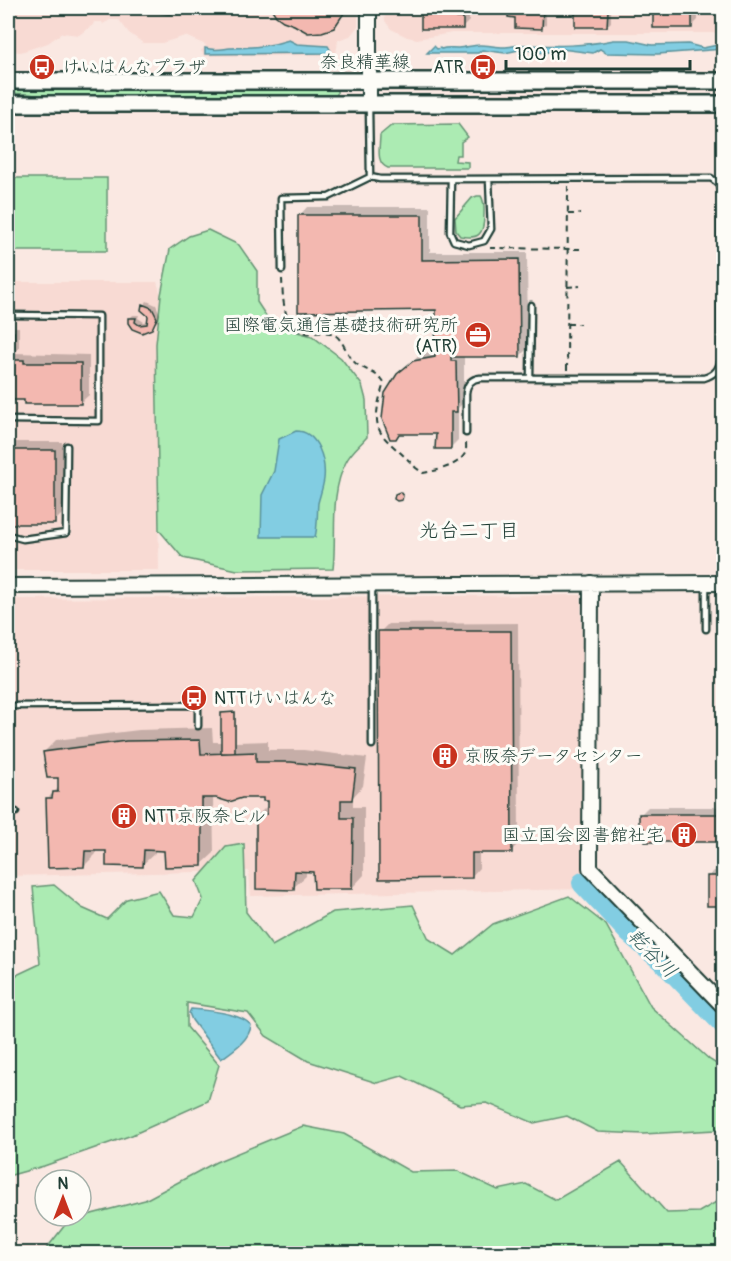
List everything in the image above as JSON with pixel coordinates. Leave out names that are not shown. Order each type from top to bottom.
[{"type":"main road","name":"奈良精華線","points":[[8,81],[723,81]]},
{"type":"main road","points":[[8,104],[723,104]]},
{"type":"street","points":[[369,8],[369,104]]},
{"type":"street","points":[[591,583],[590,868],[723,1007]]},
{"type":"street","points":[[8,586],[723,583]]},
{"type":"lane","points":[[369,104],[370,177]]},
{"type":"lane","points":[[282,270],[281,198],[329,197],[370,177],[380,179],[711,177],[719,184],[721,194],[721,359],[719,366],[710,376],[704,378],[474,379],[470,382],[466,393],[466,433]]},
{"type":"lane","points":[[451,179],[450,232],[454,240],[469,245],[484,241],[491,229],[489,178]]},
{"type":"lane","points":[[530,378],[531,305]]},
{"type":"lane","points":[[8,315],[99,316],[99,421],[8,420]]},
{"type":"lane","points":[[8,535],[22,539],[66,533],[68,446]]},
{"type":"lane","points":[[706,583],[706,629]]},
{"type":"lane","points":[[372,584],[372,745]]},
{"type":"lane","points":[[8,706],[198,705],[198,726]]},
{"type":"lane","points":[[8,812],[16,812]]},
{"type":"path","points":[[567,379],[568,177]]},
{"type":"path","points":[[568,214],[580,214]]},
{"type":"path","points":[[476,243],[484,248],[580,249]]},
{"type":"path","points":[[282,270],[283,306],[289,321],[301,332],[329,333],[335,336],[356,364],[381,377],[384,384],[376,408],[380,434],[416,468],[423,473],[460,459],[466,452],[466,433]]},
{"type":"path","points":[[567,286],[580,286]]},
{"type":"path","points":[[567,324],[580,324]]},
{"type":"shaded area","name":"けいはんなプラザ","points":[[8,8],[358,8],[358,26],[350,36],[338,40],[336,55],[204,56],[201,51],[206,45],[185,36],[162,43],[143,43],[129,33],[119,20],[110,20],[103,24],[94,22],[79,35],[62,33],[48,43],[21,52],[8,51]]},
{"type":"shaded area","points":[[381,8],[723,8],[723,33],[452,33],[417,39],[391,29],[385,21],[384,9]]},
{"type":"shaded area","points":[[8,282],[157,282],[161,295],[156,344],[159,570],[8,570]]},
{"type":"shaded area","points":[[581,595],[583,889],[251,896],[249,871],[8,876],[8,599]]},
{"type":"green space","points":[[8,87],[40,89],[337,88],[337,98],[59,99],[8,93]]},
{"type":"green space","points":[[458,124],[468,137],[461,142],[461,155],[456,155],[455,161],[468,162],[468,168],[388,168],[381,162],[380,135],[392,125]]},
{"type":"green space","points":[[8,178],[107,178],[107,251],[8,251]]},
{"type":"green space","points":[[481,196],[484,205],[483,227],[476,236],[460,236],[456,231],[455,218],[472,198]]},
{"type":"green space","points":[[208,230],[239,245],[257,271],[257,302],[272,325],[312,336],[341,358],[362,385],[366,400],[367,437],[350,455],[337,488],[333,569],[237,570],[183,558],[159,530],[156,344],[161,295],[170,249],[189,236]]},
{"type":"green space","points":[[244,844],[246,912],[272,946],[333,912],[413,905],[429,939],[455,955],[493,924],[569,896],[606,925],[651,1007],[710,1060],[723,1068],[723,1126],[716,1130],[643,1134],[598,1132],[567,1116],[534,1123],[487,1103],[460,1105],[402,1076],[377,1083],[308,1061],[266,1036],[248,1013],[187,1003],[187,1027],[219,1065],[208,1101],[132,1135],[44,1166],[8,1176],[8,979],[40,964],[33,887],[54,885],[82,908],[107,919],[127,899],[159,891],[174,915],[194,917],[203,899],[196,881],[226,847]]},
{"type":"green space","points":[[303,1126],[344,1134],[411,1172],[458,1171],[498,1190],[526,1184],[556,1200],[621,1162],[667,1213],[699,1212],[723,1198],[723,1253],[43,1253],[63,1228],[93,1228],[93,1214],[145,1200],[216,1162]]},
{"type":"water","points":[[289,40],[297,44],[328,46],[332,53],[205,54],[205,48],[218,50],[260,46]]},
{"type":"water","points":[[629,40],[652,45],[688,44],[703,48],[723,44],[723,49],[658,54],[606,53],[600,49],[593,53],[561,49],[543,53],[523,49],[505,53],[482,50],[478,53],[427,53],[434,46],[441,49],[480,45],[504,47],[570,45]]},
{"type":"water","points":[[296,431],[304,432],[315,441],[324,464],[324,479],[318,503],[315,537],[261,537],[262,495],[274,471],[279,439]]},
{"type":"water","points":[[191,1009],[223,1013],[239,1018],[251,1025],[250,1030],[240,1045],[221,1059],[192,1020],[189,1013]]},
{"type":"building","points":[[149,8],[191,8],[170,14],[161,13],[161,9]]},
{"type":"building","points":[[271,8],[345,8],[334,28],[308,33],[283,21]]},
{"type":"building","points":[[508,8],[543,8],[542,29],[515,28],[515,18],[508,17]]},
{"type":"building","points":[[421,10],[457,10],[457,18],[463,18],[463,29],[421,29]]},
{"type":"building","points":[[575,10],[608,10],[607,27],[575,27]]},
{"type":"building","points":[[653,10],[692,10],[692,28],[653,28]]},
{"type":"building","name":"国際電気通信基礎技術研究所 (ATR)","points":[[298,215],[422,215],[422,260],[519,259],[520,357],[451,357],[451,361],[456,361],[457,412],[451,412],[451,449],[435,449],[436,434],[399,434],[396,439],[390,439],[382,419],[385,393],[397,374],[413,361],[435,357],[436,310],[298,312]]},
{"type":"building","points":[[142,304],[152,308],[157,318],[152,329],[142,333],[132,329],[128,318],[136,318],[135,322],[139,325],[147,324],[148,316],[141,310]]},
{"type":"building","points":[[8,332],[14,332],[14,355],[8,355]]},
{"type":"building","points":[[8,360],[24,360],[24,363],[81,363],[81,404],[24,404],[24,400],[8,400]]},
{"type":"building","points":[[8,450],[55,450],[55,524],[10,524]]},
{"type":"building","points":[[400,492],[403,496],[402,500],[397,501],[394,499],[395,494]]},
{"type":"building","points":[[722,609],[724,609],[724,760],[722,760]]},
{"type":"building","name":"京阪奈データセンター","points":[[378,631],[511,631],[512,853],[472,853],[472,878],[379,879]]},
{"type":"building","points":[[235,712],[235,753],[221,753],[221,713]]},
{"type":"building","name":"NTT京阪奈ビル","points":[[200,740],[201,754],[256,752],[256,762],[291,762],[356,769],[352,800],[341,800],[341,818],[353,818],[352,889],[314,889],[313,872],[295,871],[294,890],[256,889],[256,815],[267,814],[267,801],[263,801],[263,798],[242,798],[229,802],[216,798],[202,798],[202,866],[165,867],[164,851],[144,850],[143,867],[106,866],[106,851],[85,851],[84,867],[48,868],[46,798],[52,798],[53,792],[58,792],[58,778],[47,778],[43,752],[126,741]]},
{"type":"building","name":"国立国会図書館社宅","points":[[639,814],[724,814],[724,842],[645,842],[644,828],[639,828]]},
{"type":"building","points":[[707,876],[724,876],[724,906],[707,906]]},
{"type":"waterway","name":"乾谷川","points":[[583,883],[630,933],[666,964],[724,1024]]},
{"type":"place","name":"けいはんなプラザ","points":[[42,67]]},
{"type":"place","name":"ATR","points":[[483,67]]},
{"type":"place","name":"国際電気通信基礎技術研究所 (ATR)","points":[[478,335]]},
{"type":"place","name":"NTTけいはんな","points":[[194,698]]},
{"type":"place","name":"京阪奈データセンター","points":[[445,756]]},
{"type":"place","name":"NTT京阪奈ビル","points":[[124,816]]},
{"type":"place","name":"国立国会図書館社宅","points":[[684,835]]},
{"type":"district","name":"光台二丁目","points":[[469,530]]}]
